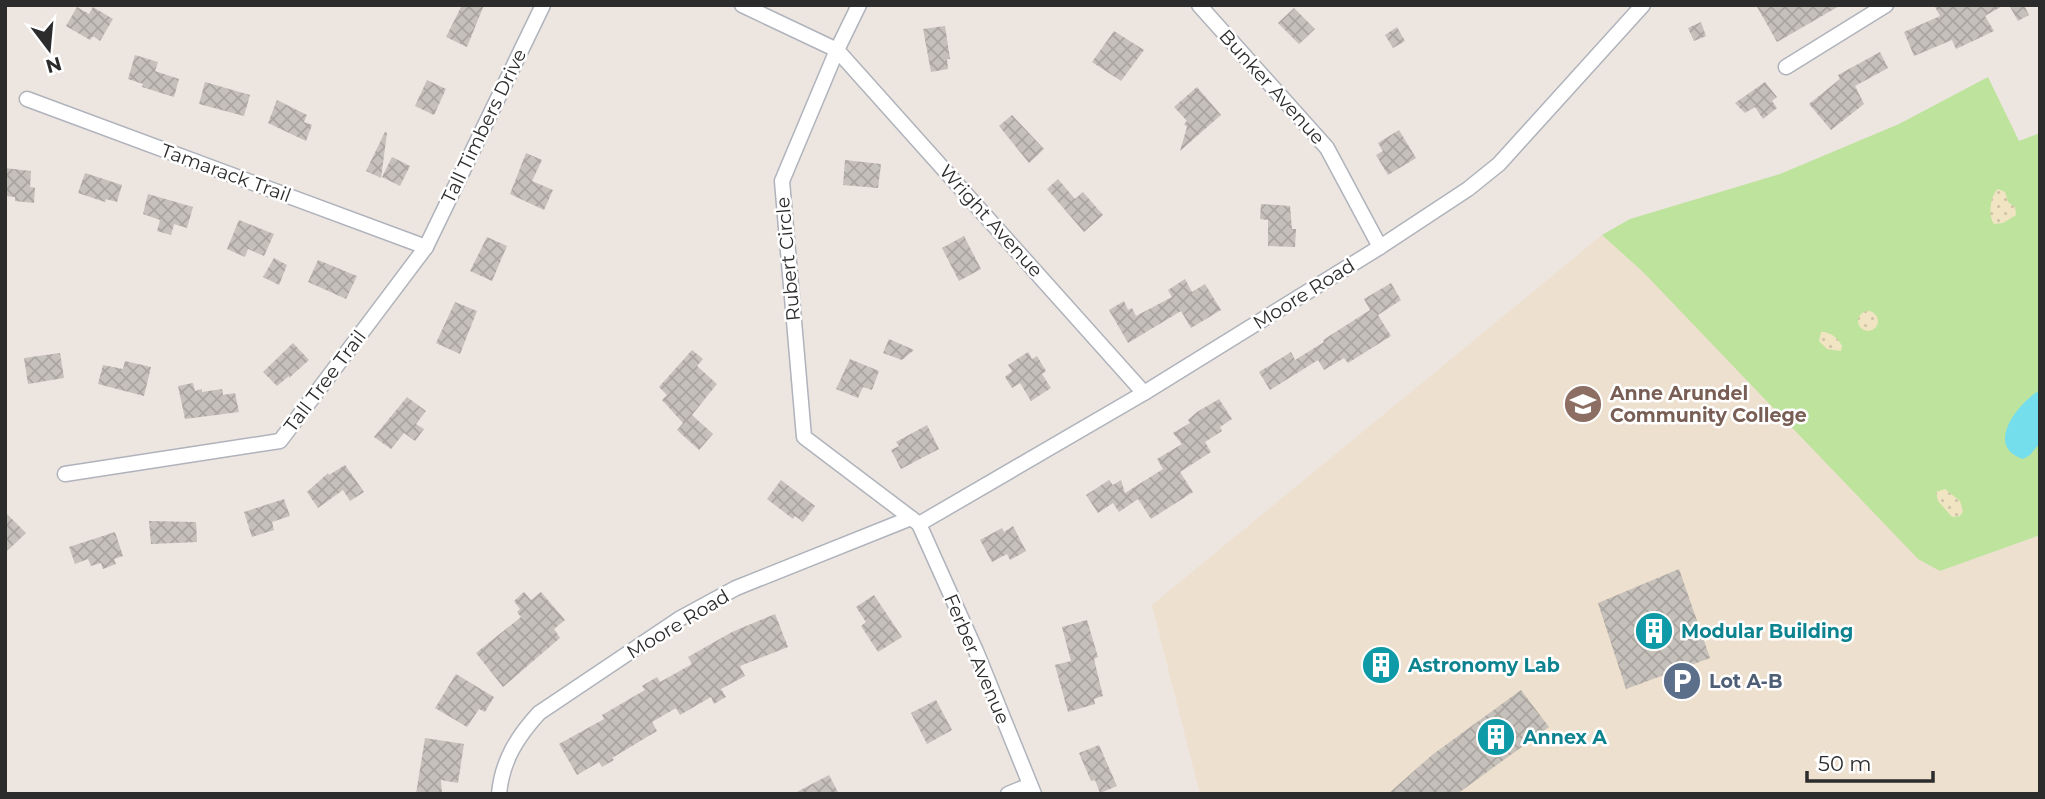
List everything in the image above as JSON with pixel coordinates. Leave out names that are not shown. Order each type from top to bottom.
[{"type":"street","name":"Tall Timbers Drive","points":[[426,247],[543,5]]},
{"type":"street","points":[[742,5],[837,50]]},
{"type":"street","name":"Rubert Circle","points":[[859,5],[782,180],[804,437],[915,521]]},
{"type":"street","name":"Bunker Avenue","points":[[1199,5],[1327,148],[1380,247]]},
{"type":"street","name":"Moore Road","points":[[499,794],[504,767],[512,747],[539,713],[679,619],[736,588],[915,521],[1144,393],[1380,247],[1468,189],[1499,164],[1643,5]]},
{"type":"street","points":[[1786,67],[1886,5]]},
{"type":"street","name":"Wright Avenue","points":[[837,50],[1144,393]]},
{"type":"street","name":"Tamarack Trail","points":[[27,99],[426,247]]},
{"type":"street","name":"Tall Tree Trail","points":[[65,474],[280,441],[426,247]]},
{"type":"street","name":"Ferber Avenue","points":[[915,521],[976,651],[1032,790]]},
{"type":"street","points":[[1008,794],[1032,790]]},
{"type":"shaded area","name":"Anne Arundel Community College","points":[[1602,235],[1643,272],[1940,571],[2040,535],[2040,794],[1200,794],[1152,605]]},
{"type":"green space","points":[[1988,77],[2019,141],[2040,133],[2040,535],[1940,571],[1918,559],[1643,272],[1602,235],[1630,219],[1780,174],[1899,124]]},
{"type":"sand","points":[[1998,189],[2005,192],[2008,202],[2015,207],[2016,215],[2003,223],[1994,224],[1991,206]]},
{"type":"sand","points":[[1864,311],[1872,311],[1878,321],[1872,331],[1864,331],[1858,325],[1858,317]]},
{"type":"sand","points":[[1821,332],[1836,338],[1842,346],[1841,351],[1827,349],[1819,341]]},
{"type":"sand","points":[[1945,489],[1960,501],[1963,511],[1960,516],[1952,517],[1938,501],[1936,492]]},
{"type":"water","points":[[2040,390],[2040,443],[2023,459],[2011,453],[2005,435],[2015,414]]},
{"type":"building","points":[[462,5],[484,5],[467,47],[446,37]]},
{"type":"building","points":[[1756,5],[1841,5],[1777,42]]},
{"type":"building","points":[[1934,5],[2004,5],[1985,16],[1994,31],[1956,49],[1952,40],[1914,56],[1904,32],[1940,16]]},
{"type":"building","points":[[2009,5],[2024,5],[2029,15],[2018,21]]},
{"type":"building","points":[[77,7],[89,14],[93,7],[113,19],[100,41],[93,36],[90,40],[66,26]]},
{"type":"building","points":[[1294,8],[1315,29],[1299,44],[1278,23]]},
{"type":"building","points":[[1701,22],[1706,36],[1694,41],[1688,28]]},
{"type":"building","points":[[945,26],[950,59],[947,59],[948,69],[931,72],[923,29]]},
{"type":"building","points":[[1397,27],[1405,41],[1393,48],[1385,35]]},
{"type":"building","points":[[1114,31],[1144,50],[1121,81],[1092,62]]},
{"type":"building","points":[[1880,52],[1888,68],[1855,86],[1864,104],[1831,130],[1809,104],[1840,79],[1838,75]]},
{"type":"building","points":[[135,55],[158,62],[155,71],[179,79],[174,97],[142,87],[143,84],[128,79]]},
{"type":"building","points":[[427,80],[446,89],[434,115],[415,106]]},
{"type":"building","points":[[205,82],[250,95],[244,116],[199,104]]},
{"type":"building","points":[[1765,82],[1777,97],[1772,101],[1777,108],[1763,119],[1755,107],[1745,113],[1735,103]]},
{"type":"building","points":[[1197,87],[1221,115],[1180,151],[1187,127],[1184,124],[1187,121],[1174,107]]},
{"type":"building","points":[[277,100],[307,115],[304,122],[312,125],[306,141],[268,123]]},
{"type":"building","points":[[1012,115],[1044,149],[1029,163],[999,126]]},
{"type":"building","points":[[1399,130],[1416,158],[1388,175],[1376,155],[1383,151],[1378,143]]},
{"type":"building","points":[[385,132],[387,133],[381,178],[366,171]]},
{"type":"building","points":[[526,153],[542,160],[532,181],[553,190],[544,210],[510,194]]},
{"type":"building","points":[[392,157],[410,166],[400,186],[382,177]]},
{"type":"building","points":[[845,160],[881,164],[878,188],[843,185]]},
{"type":"building","points":[[5,168],[31,171],[30,187],[35,188],[34,203],[15,201],[15,197],[5,196]]},
{"type":"building","points":[[85,173],[122,185],[117,202],[106,199],[105,202],[78,193]]},
{"type":"building","points":[[1058,179],[1075,199],[1083,192],[1103,215],[1084,232],[1047,189]]},
{"type":"building","points":[[148,194],[193,207],[187,228],[174,224],[171,235],[157,231],[160,220],[143,214]]},
{"type":"building","points":[[1261,204],[1290,206],[1292,229],[1296,229],[1295,247],[1268,246],[1268,220],[1260,219]]},
{"type":"building","points":[[239,220],[274,234],[264,256],[248,249],[245,257],[227,249]]},
{"type":"building","points":[[964,236],[981,269],[959,281],[942,248]]},
{"type":"building","points":[[487,237],[507,246],[492,281],[470,271]]},
{"type":"building","points":[[274,258],[287,265],[279,285],[263,277]]},
{"type":"building","points":[[318,260],[357,276],[346,299],[308,282]]},
{"type":"building","points":[[1185,279],[1192,292],[1205,284],[1221,310],[1191,328],[1181,311],[1128,343],[1109,310],[1124,301],[1128,310],[1132,308],[1136,316],[1172,297],[1168,290]]},
{"type":"building","points":[[1391,283],[1401,300],[1378,315],[1391,336],[1348,363],[1344,358],[1324,370],[1318,360],[1270,390],[1259,372],[1291,352],[1295,360],[1324,342],[1323,340],[1370,310],[1364,299]]},
{"type":"building","points":[[455,302],[477,311],[460,354],[436,343]]},
{"type":"building","points":[[889,339],[914,350],[902,360],[883,353]]},
{"type":"building","points":[[293,343],[309,360],[277,386],[263,372]]},
{"type":"building","points":[[692,350],[703,359],[697,366],[717,384],[692,415],[713,434],[699,450],[677,430],[683,423],[662,400],[667,395],[659,387]]},
{"type":"building","points":[[1028,352],[1032,359],[1037,356],[1046,371],[1042,374],[1051,388],[1031,401],[1020,383],[1012,388],[1005,377],[1012,371],[1008,365]]},
{"type":"building","points":[[60,353],[64,378],[28,384],[24,358]]},
{"type":"building","points":[[850,359],[879,371],[872,390],[863,387],[858,398],[836,389]]},
{"type":"building","points":[[125,361],[151,367],[144,396],[98,384],[103,365],[123,369]]},
{"type":"building","points":[[193,383],[195,391],[222,389],[223,395],[235,393],[239,412],[185,419],[178,386]]},
{"type":"building","points":[[407,397],[426,411],[416,424],[424,429],[415,441],[404,433],[391,449],[374,437]]},
{"type":"building","points":[[1219,399],[1232,419],[1220,427],[1222,431],[1205,442],[1211,452],[1180,472],[1193,492],[1151,519],[1138,499],[1119,512],[1113,503],[1098,513],[1086,495],[1109,480],[1113,485],[1121,480],[1125,493],[1163,469],[1157,459],[1182,444],[1173,433],[1190,423],[1188,420],[1197,412]]},
{"type":"building","points":[[927,425],[939,449],[901,469],[891,450],[899,446],[896,442]]},
{"type":"building","points":[[345,465],[364,492],[350,501],[343,490],[318,508],[307,492],[328,473],[329,475]]},
{"type":"building","points":[[781,480],[815,506],[803,522],[795,516],[793,519],[767,499]]},
{"type":"building","points":[[284,499],[290,516],[272,522],[274,530],[252,537],[244,512]]},
{"type":"building","points":[[5,512],[26,533],[5,553]]},
{"type":"building","points":[[149,521],[196,522],[197,542],[151,544]]},
{"type":"building","points":[[1013,526],[1026,551],[1010,560],[1007,554],[992,562],[980,540],[1002,528],[1004,532]]},
{"type":"building","points":[[115,532],[123,556],[114,559],[116,564],[103,569],[101,563],[91,566],[88,559],[75,564],[69,547]]},
{"type":"building","name":"Modular Building","points":[[1679,569],[1710,658],[1626,689],[1598,603]]},
{"type":"building","points":[[524,592],[531,600],[541,592],[565,620],[554,629],[560,638],[503,687],[476,653],[521,617],[517,612],[520,609],[514,601]]},
{"type":"building","points":[[874,595],[902,637],[878,652],[861,626],[866,622],[856,607]]},
{"type":"building","points":[[775,614],[788,647],[740,666],[745,676],[721,689],[726,697],[714,704],[711,697],[680,715],[676,708],[652,722],[657,731],[602,767],[599,762],[577,775],[559,744],[604,719],[602,715],[645,690],[642,686],[657,677],[660,682],[692,664],[688,657],[732,632]]},
{"type":"building","points":[[1087,620],[1098,657],[1094,659],[1103,696],[1094,699],[1095,704],[1068,712],[1055,665],[1071,661],[1062,627]]},
{"type":"building","name":"Astronomy Lab","points":[[1388,661],[1393,679],[1378,684],[1372,665]]},
{"type":"building","points":[[456,674],[494,697],[485,712],[479,709],[467,727],[435,708]]},
{"type":"building","name":"Annex A","points":[[1521,690],[1549,727],[1457,794],[1388,794],[1432,755]]},
{"type":"building","points":[[936,700],[952,730],[927,744],[911,713]]},
{"type":"building","points":[[425,738],[464,744],[458,783],[441,780],[442,794],[416,794]]},
{"type":"building","points":[[1099,745],[1117,786],[1100,793],[1095,780],[1091,781],[1079,753]]},
{"type":"building","points":[[829,775],[839,794],[793,794]]},
{"type":"place","name":"Anne Arundel Community College","points":[[1583,404]]},
{"type":"place","name":"Modular Building","points":[[1654,631]]},
{"type":"place","name":"Astronomy Lab","points":[[1381,665]]},
{"type":"place","name":"Lot A-B","points":[[1682,681]]},
{"type":"place","name":"Annex A","points":[[1496,737]]}]
